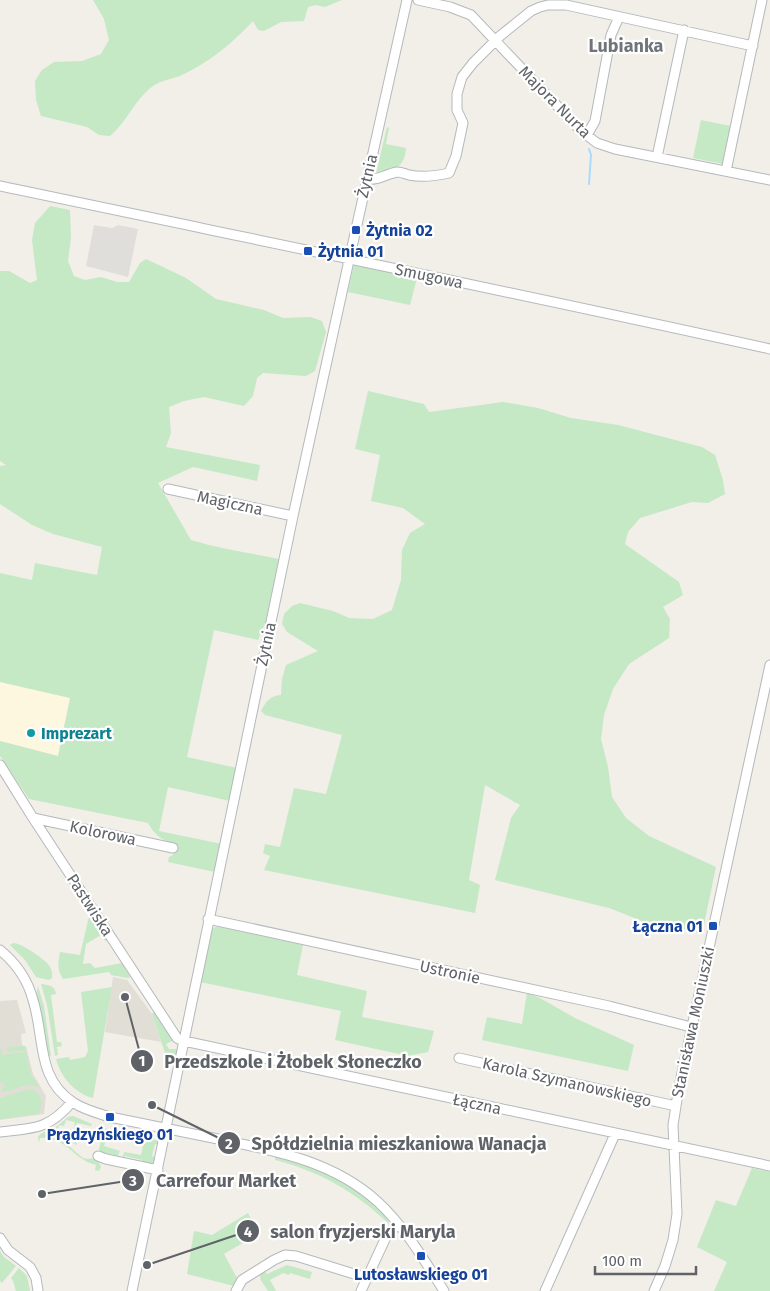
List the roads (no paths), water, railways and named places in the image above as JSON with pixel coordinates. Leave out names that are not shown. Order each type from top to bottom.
[{"type":"street","name":"Żytnia","points":[[132,1291],[293,516],[347,270],[348,258],[350,256],[407,0]]},
{"type":"street","name":"Majora Nurta","points":[[418,0],[450,7],[471,15],[544,93],[597,143],[615,149],[770,180]]},
{"type":"street","points":[[726,171],[762,0]]},
{"type":"street","points":[[366,180],[374,180],[392,173],[401,172],[409,175],[433,177],[449,173],[456,156],[463,123],[457,110],[457,94],[462,78],[473,63],[496,40],[531,11],[540,6],[566,4],[753,46]]},
{"type":"street","points":[[588,135],[595,121],[611,35],[619,17]]},
{"type":"street","points":[[657,157],[684,30]]},
{"type":"street","name":"Smugowa","points":[[0,186],[348,258],[770,349]]},
{"type":"street","name":"Magiczna","points":[[168,489],[293,516]]},
{"type":"street","name":"Stanisława Moniuszki","points":[[654,1291],[668,1257],[676,1222],[677,1193],[673,1125],[676,1106],[691,1027],[770,665]]},
{"type":"street","name":"Pastwiska","points":[[0,765],[177,1038],[184,1041]]},
{"type":"street","name":"Kolorowa","points":[[33,818],[173,848]]},
{"type":"street","name":"Ustronie","points":[[208,919],[609,1006],[691,1027]]},
{"type":"street","points":[[0,950],[15,965],[28,986],[37,1016],[47,1070],[56,1087],[72,1102],[93,1112],[282,1153],[319,1164],[344,1176],[368,1194],[398,1224],[444,1291]]},
{"type":"street","name":"Łączna","points":[[184,1041],[770,1166]]},
{"type":"street","name":"Karola Szymanowskiego","points":[[459,1058],[676,1106]]},
{"type":"street","points":[[0,1132],[40,1127],[56,1118],[72,1102]]},
{"type":"street","points":[[546,1291],[615,1134]]},
{"type":"street","points":[[102,1157],[158,1170]]},
{"type":"street","points":[[362,1291],[387,1236],[398,1224]]},
{"type":"street","points":[[0,1238],[8,1250],[30,1267],[36,1278],[38,1291]]},
{"type":"street","points":[[236,1291],[242,1280],[248,1275],[285,1255],[296,1256],[367,1278]]},
{"type":"waterway","points":[[589,149],[591,155],[589,184]]},
{"type":"place","name":"Żytnia 02","points":[[356,230]]},
{"type":"place","name":"Żytnia 01","points":[[308,251]]},
{"type":"place","name":"Imprezart","points":[[31,733]]},
{"type":"place","name":"Łączna 01","points":[[713,926]]},
{"type":"place","name":"Przedszkole i Żłobek Słoneczko","points":[[125,997]]},
{"type":"place","name":"Spółdzielnia mieszkaniowa Wanacja","points":[[152,1105]]},
{"type":"place","name":"Prądzyńskiego 01","points":[[110,1117]]},
{"type":"place","name":"Carrefour Market","points":[[42,1194]]},
{"type":"place","name":"Lutosławskiego 01","points":[[421,1256]]},
{"type":"place","name":"salon fryzjerski Maryla","points":[[147,1265]]},
{"type":"district","name":"Lubianka","points":[[626,46]]}]
